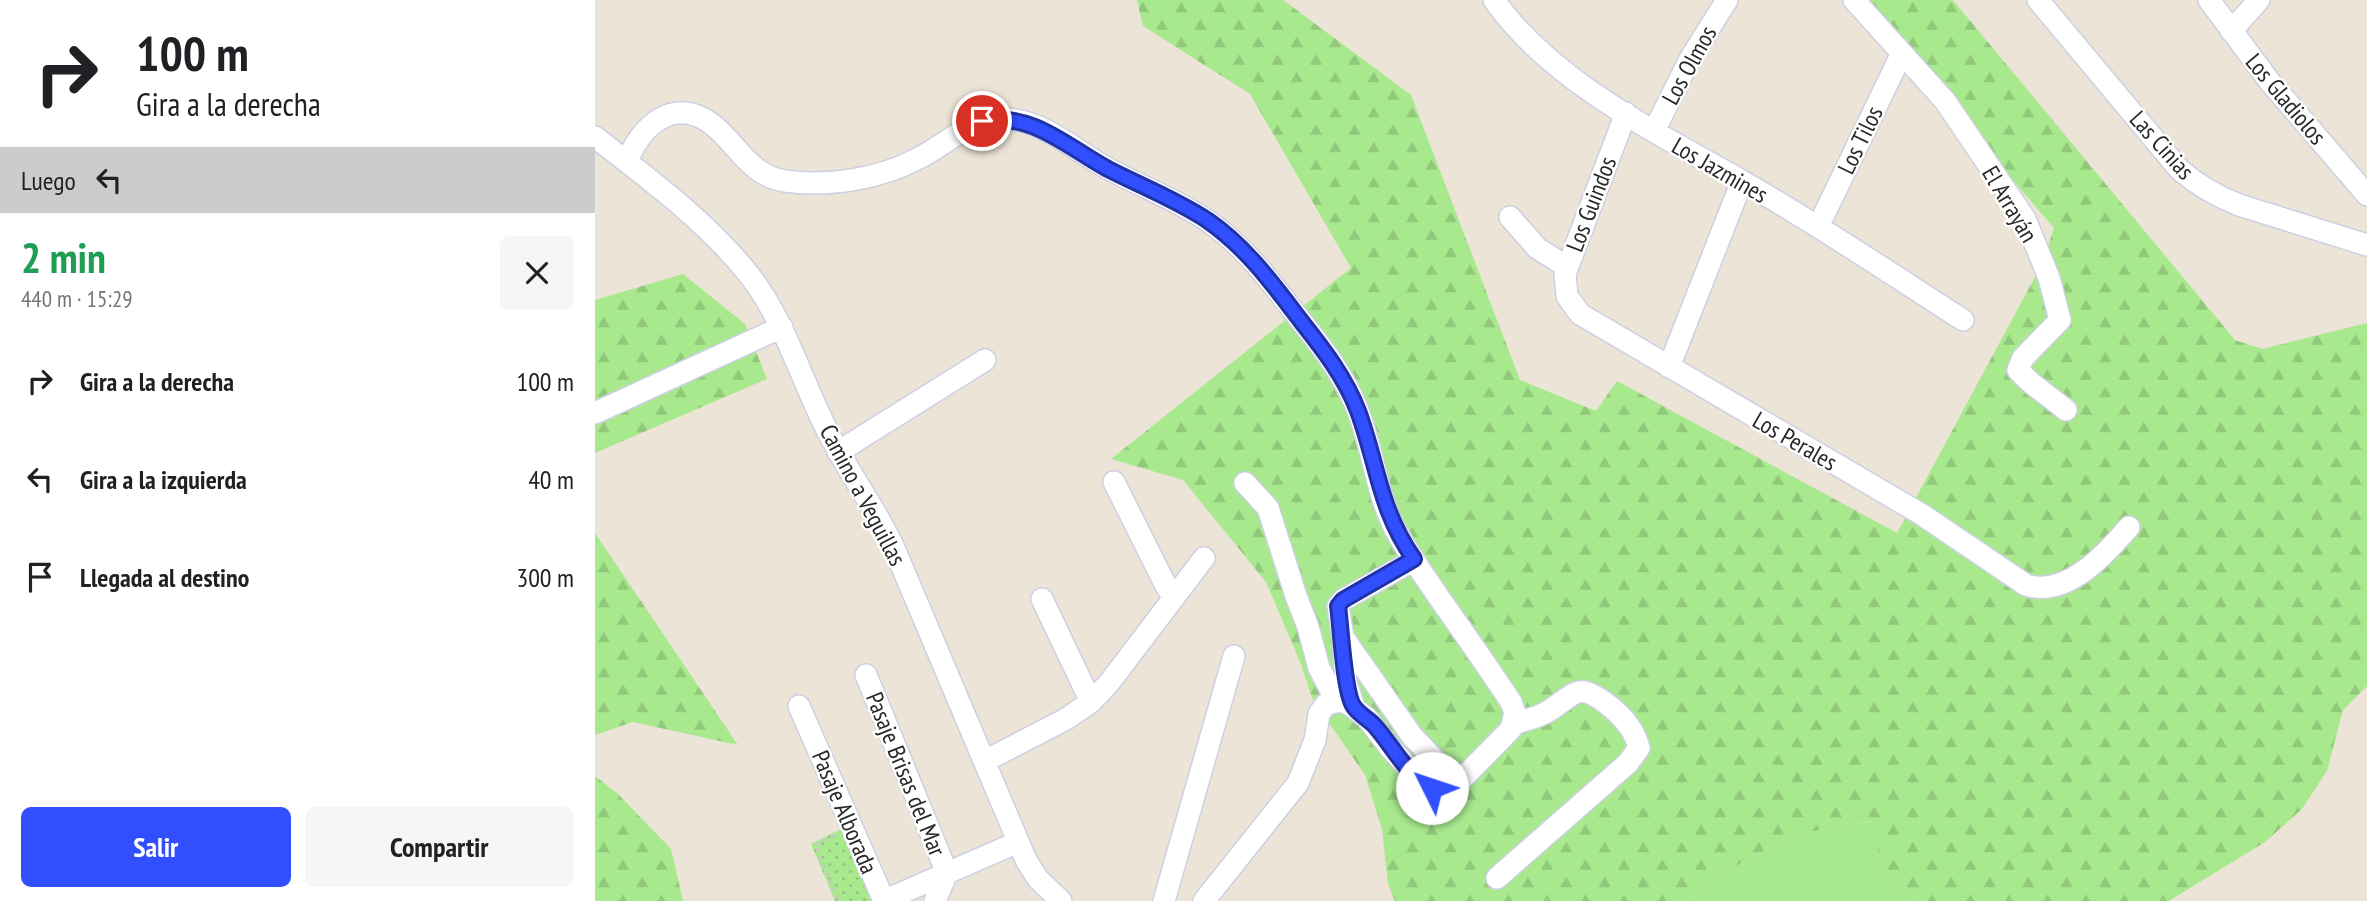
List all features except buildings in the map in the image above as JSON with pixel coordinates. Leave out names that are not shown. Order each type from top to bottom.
[{"type":"street","name":"Los Jazmines","points":[[1494,0],[1530,43],[1601,100],[1818,227],[1963,320]]},
{"type":"street","name":"Los Olmos","points":[[1654,131],[1690,59],[1727,0]]},
{"type":"street","name":"El Arrayán","points":[[1854,0],[1945,101],[2020,212],[2032,235],[2057,302],[2060,320],[2022,358],[2018,370],[2066,410]]},
{"type":"street","name":"Las Cinias","points":[[2038,0],[2179,169],[2192,180],[2221,198],[2239,205],[2367,245]]},
{"type":"street","name":"Los Gladiolos","points":[[2209,0],[2270,82],[2367,195]]},
{"type":"street","points":[[2231,31],[2259,0]]},
{"type":"street","name":"Los Tilos","points":[[1818,227],[1902,54]]},
{"type":"street","points":[[627,162],[636,142],[649,126],[664,116],[677,113],[692,114],[709,122],[742,158],[758,171],[785,181],[807,182],[857,179],[901,167],[930,153],[962,130],[982,121],[1008,119],[1039,127],[1095,162],[1188,209],[1228,236],[1255,263],[1340,374],[1359,414],[1388,513],[1414,559],[1511,702],[1515,713],[1514,724]]},
{"type":"street","name":"Los Guindos","points":[[1567,296],[1564,282],[1567,267],[1626,113]]},
{"type":"street","name":"Camino a Veguillas","points":[[595,136],[698,221],[732,254],[760,290],[782,327],[838,452],[872,505],[894,548],[1031,870],[1061,901]]},
{"type":"street","points":[[1669,367],[1742,181]]},
{"type":"street","points":[[1510,217],[1537,248],[1567,267]]},
{"type":"street","name":"Los Perales","points":[[1567,296],[1575,309],[1591,322],[1921,514],[2026,585],[2043,589],[2059,585],[2101,557],[2129,527]]},
{"type":"street","points":[[595,413],[782,327]]},
{"type":"street","points":[[838,452],[985,360]]},
{"type":"street","points":[[1114,482],[1174,597]]},
{"type":"street","points":[[1245,483],[1268,508],[1319,668],[1345,704],[1376,727],[1391,749],[1421,781],[1439,789],[1453,788],[1514,724],[1545,713],[1567,696],[1584,691],[1596,695],[1618,713],[1635,734],[1639,748],[1628,763],[1497,878]]},
{"type":"street","points":[[985,761],[1091,702],[1109,683],[1204,558]]},
{"type":"street","points":[[1345,704],[1343,637],[1338,606],[1343,600],[1414,559]]},
{"type":"street","points":[[1042,599],[1091,702]]},
{"type":"street","points":[[1343,637],[1412,736],[1436,761],[1453,788]]},
{"type":"street","points":[[1164,901],[1234,656]]},
{"type":"street","name":"Pasaje Brisas del Mar","points":[[866,675],[947,873]]},
{"type":"street","points":[[1204,901],[1289,797],[1315,740],[1321,709],[1345,704]]},
{"type":"street","name":"Pasaje Alborada","points":[[799,706],[880,894],[888,898],[910,897]]},
{"type":"street","points":[[910,897],[947,873],[1018,842]]},
{"type":"street","points":[[935,901],[947,873]]},
{"type":"path","points":[[839,901],[815,845],[843,831]]},
{"type":"green space","points":[[1137,0],[1283,0],[1411,95],[1520,380],[1596,411],[1617,381],[1897,533],[2043,262],[2054,228],[1857,0],[1953,0],[2235,340],[2262,349],[2367,323],[2367,686],[2343,710],[2327,771],[2302,809],[2265,842],[2169,901],[1917,901],[1882,870],[1872,821],[1792,835],[1705,883],[1692,901],[1395,901],[1388,884],[1382,829],[1365,775],[1312,698],[1301,664],[1266,582],[1183,480],[1111,459],[1351,268],[1250,94],[1143,26]]},
{"type":"green space","points":[[683,274],[745,324],[767,379],[595,453],[595,300]]},
{"type":"green space","points":[[595,533],[738,745],[633,722],[595,735]]},
{"type":"green space","points":[[595,776],[617,793],[671,849],[683,901],[595,901]]},
{"type":"green space","points":[[1873,821],[1882,870],[1917,901],[1692,901],[1705,883],[1792,835]]},
{"type":"green space","points":[[845,827],[878,901],[835,901],[811,844]]},
{"type":"route","points":[[982,121],[1008,119],[1039,127],[1095,162],[1164,195],[1209,222],[1228,236],[1255,263],[1330,359],[1359,414],[1388,513],[1414,559],[1343,600],[1338,606],[1346,682],[1354,707],[1376,727],[1391,749],[1421,781],[1432,788]]}]
